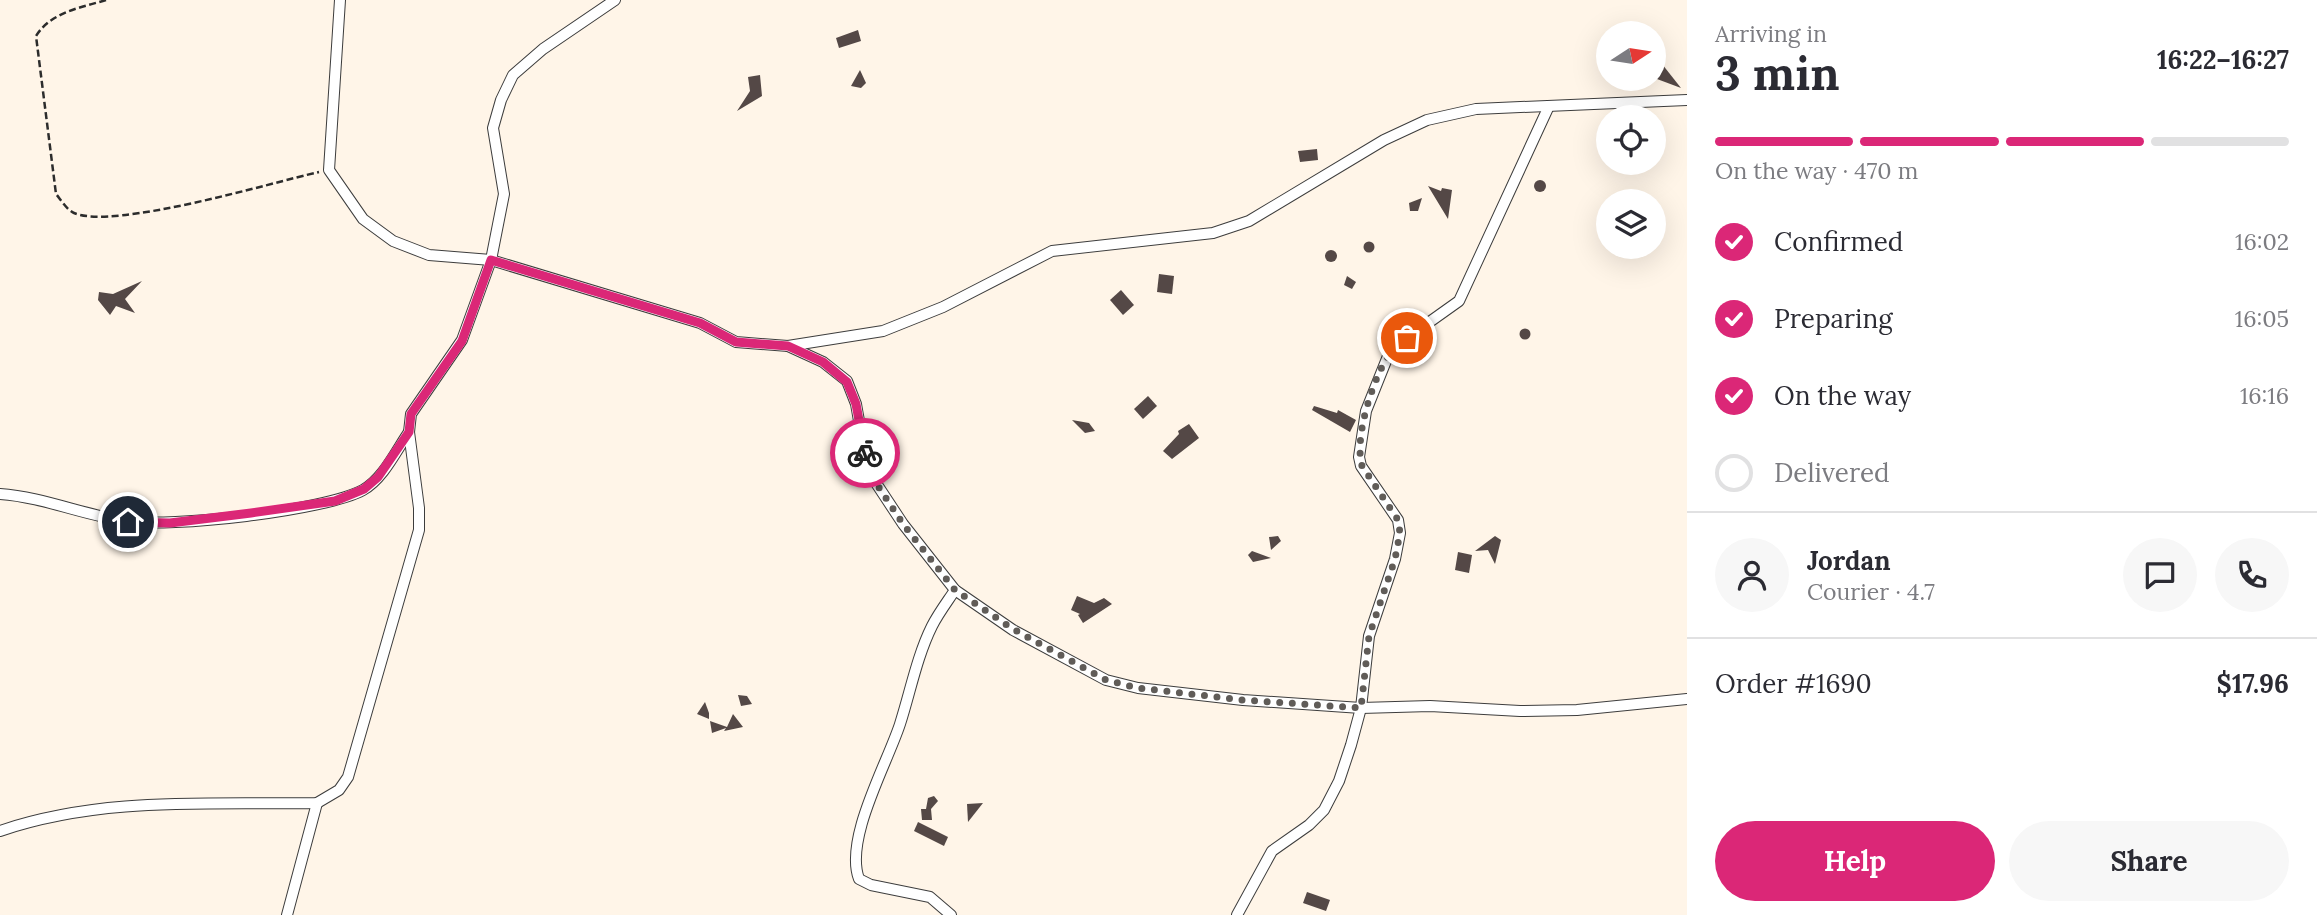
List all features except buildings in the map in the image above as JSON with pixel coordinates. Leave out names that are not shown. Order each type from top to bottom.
[{"type":"street","points":[[340,0],[329,170],[363,219],[393,241],[429,255],[491,260],[689,319],[736,342],[788,346],[883,331],[943,307],[1052,251],[1213,233],[1249,221],[1384,140],[1427,120],[1476,109],[1687,100]]},
{"type":"street","points":[[0,831],[67,814],[126,804],[317,803],[339,790],[348,777],[419,530],[419,509],[409,432],[411,414],[462,341],[491,260],[504,194],[493,128],[501,100],[513,75],[543,49],[615,0]]},
{"type":"street","points":[[1237,915],[1272,851],[1309,825],[1324,810],[1339,781],[1361,708],[1369,636],[1395,559],[1400,533],[1398,520],[1362,466],[1359,457],[1366,411],[1388,356],[1407,338],[1459,301],[1549,106]]},
{"type":"street","points":[[788,346],[823,362],[847,382],[856,404],[864,449],[874,480],[903,524],[955,590],[1013,629],[1106,680],[1138,688],[1243,700],[1361,708],[1430,706],[1520,711],[1577,710],[1687,699]]},
{"type":"street","points":[[0,494],[46,501],[88,514],[128,522],[170,523],[335,501],[364,489],[378,477],[409,432]]},
{"type":"street","points":[[951,915],[930,897],[871,885],[859,879],[855,867],[858,843],[877,781],[897,733],[931,627],[955,590]]},
{"type":"street","points":[[287,915],[317,803]]},
{"type":"path","points":[[106,0],[61,14],[44,24],[36,36],[56,194],[72,213],[99,219],[152,211],[329,170]]},
{"type":"way so far","points":[[865,453],[874,480],[903,524],[955,590],[1013,629],[1106,680],[1174,693],[1361,708],[1369,636],[1395,559],[1400,533],[1398,520],[1362,466],[1359,457],[1366,411],[1378,375],[1388,356],[1407,338]]},
{"type":"route","points":[[128,522],[170,523],[251,513],[335,501],[364,489],[378,477],[409,432],[411,414],[423,392],[462,341],[491,260],[700,323],[736,342],[788,346],[823,362],[847,382],[856,404],[865,453]]}]
